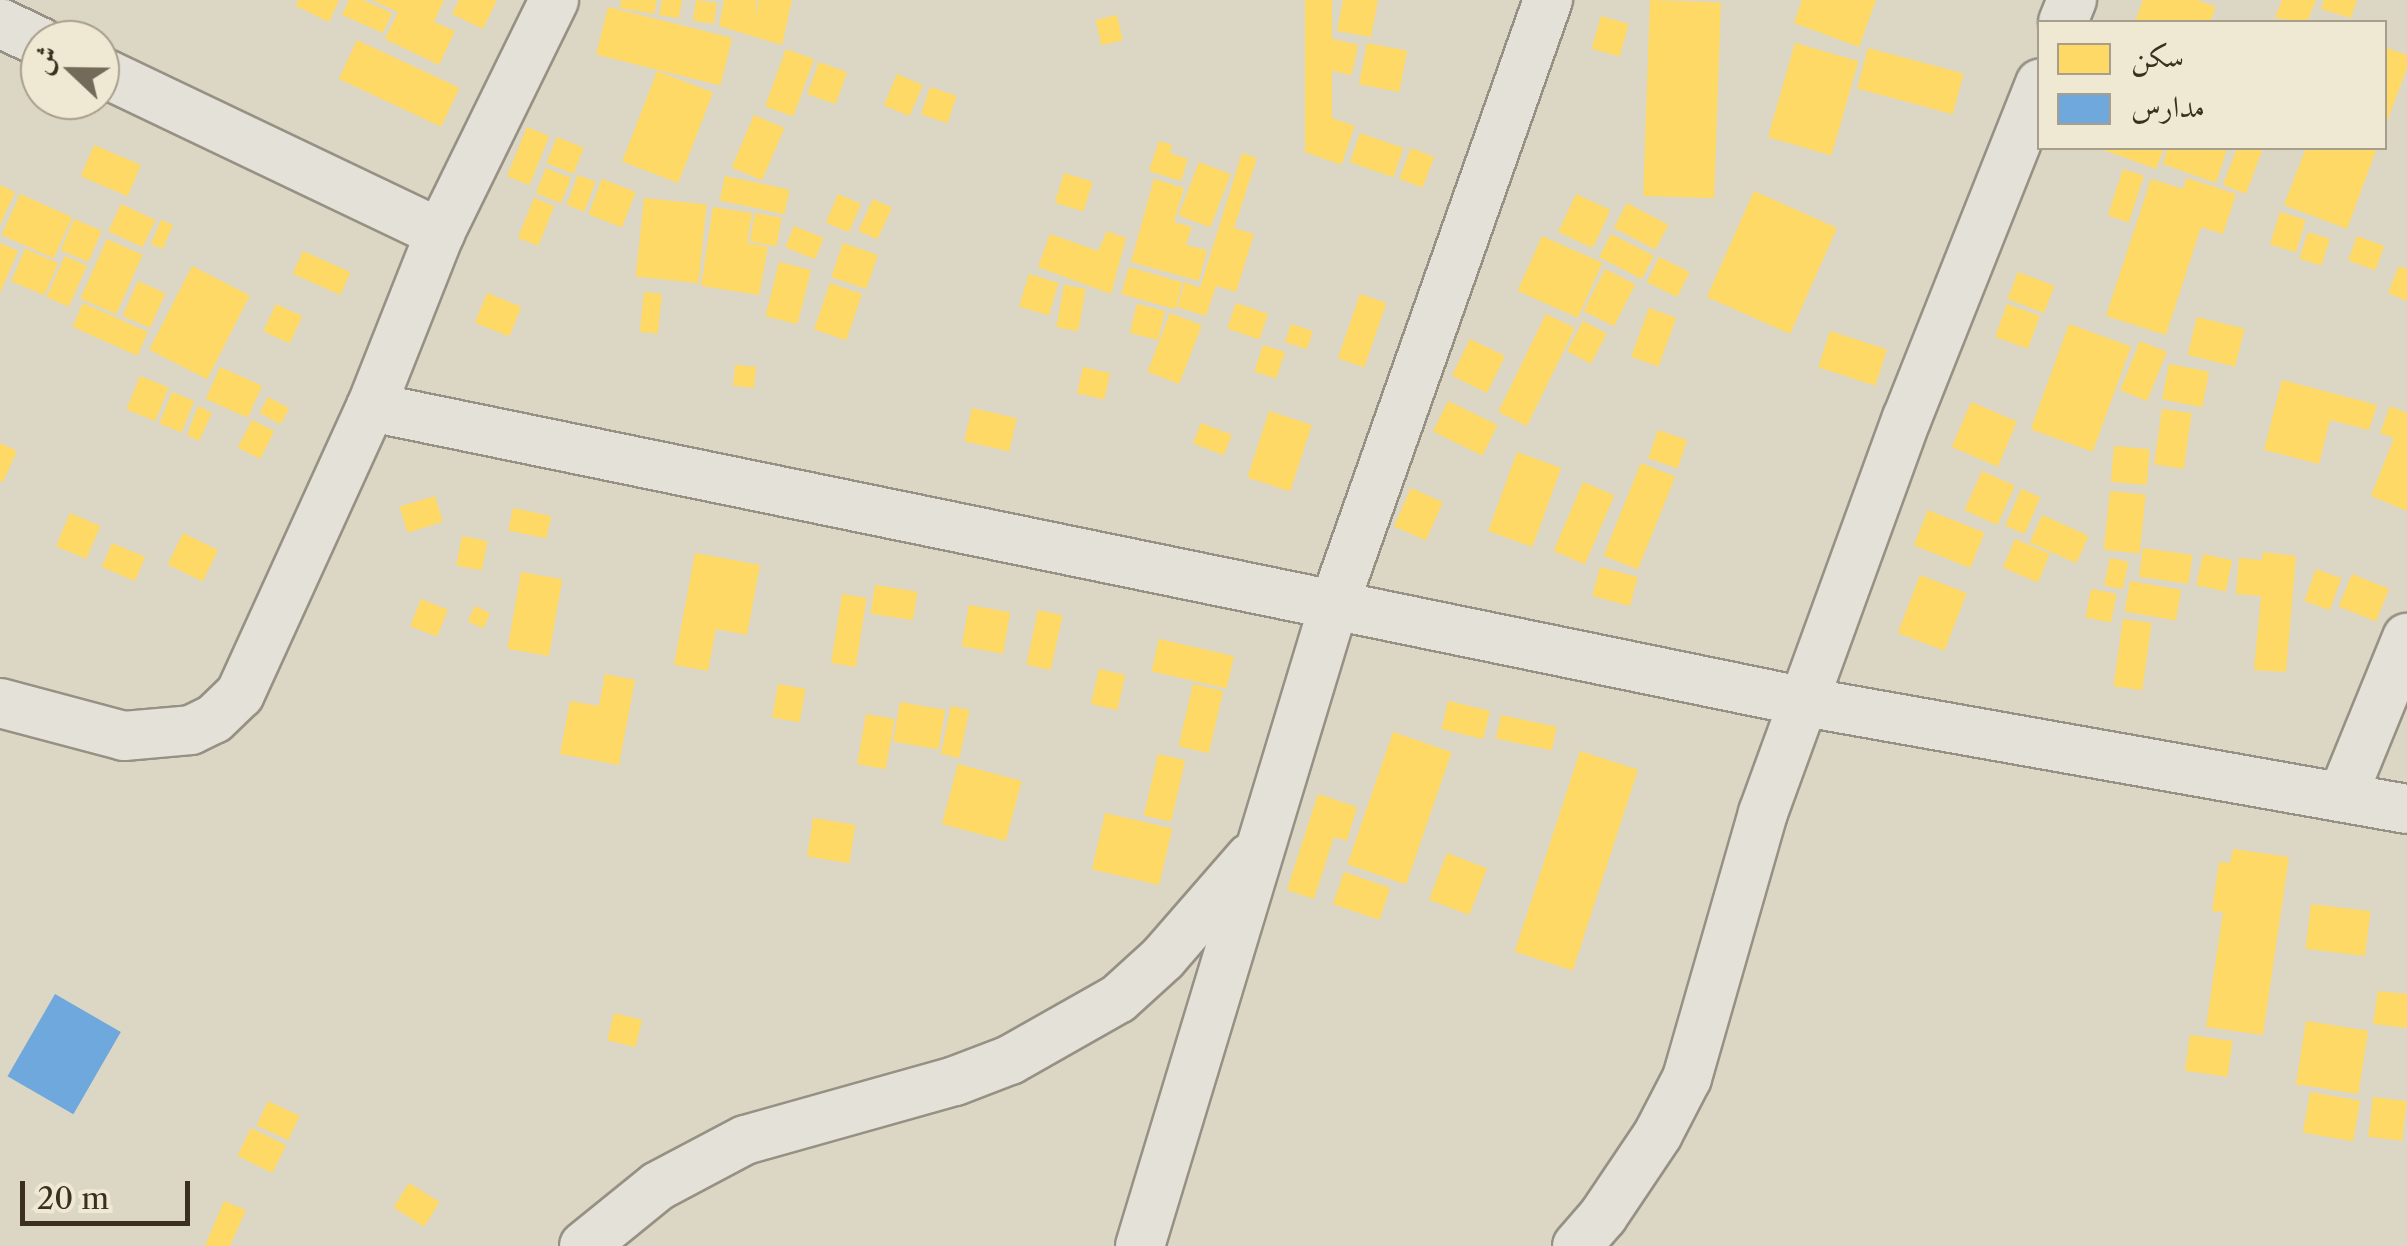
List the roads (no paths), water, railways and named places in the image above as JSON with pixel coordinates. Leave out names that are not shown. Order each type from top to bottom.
[{"type":"street","points":[[0,703],[124,736],[191,730],[214,719],[240,694],[371,407],[440,233],[554,0]]},
{"type":"street","points":[[1140,1246],[1334,605],[1548,0]]},
{"type":"street","points":[[120,81],[440,233]]},
{"type":"street","points":[[1577,1246],[1647,1151],[1687,1078],[1763,814],[1908,418],[2037,91]]},
{"type":"street","points":[[371,407],[1805,702],[2407,809]]},
{"type":"street","points":[[2342,797],[2407,638]]},
{"type":"street","points":[[584,1246],[658,1186],[745,1140],[955,1081],[1010,1060],[1118,999],[1162,958],[1259,848]]}]
